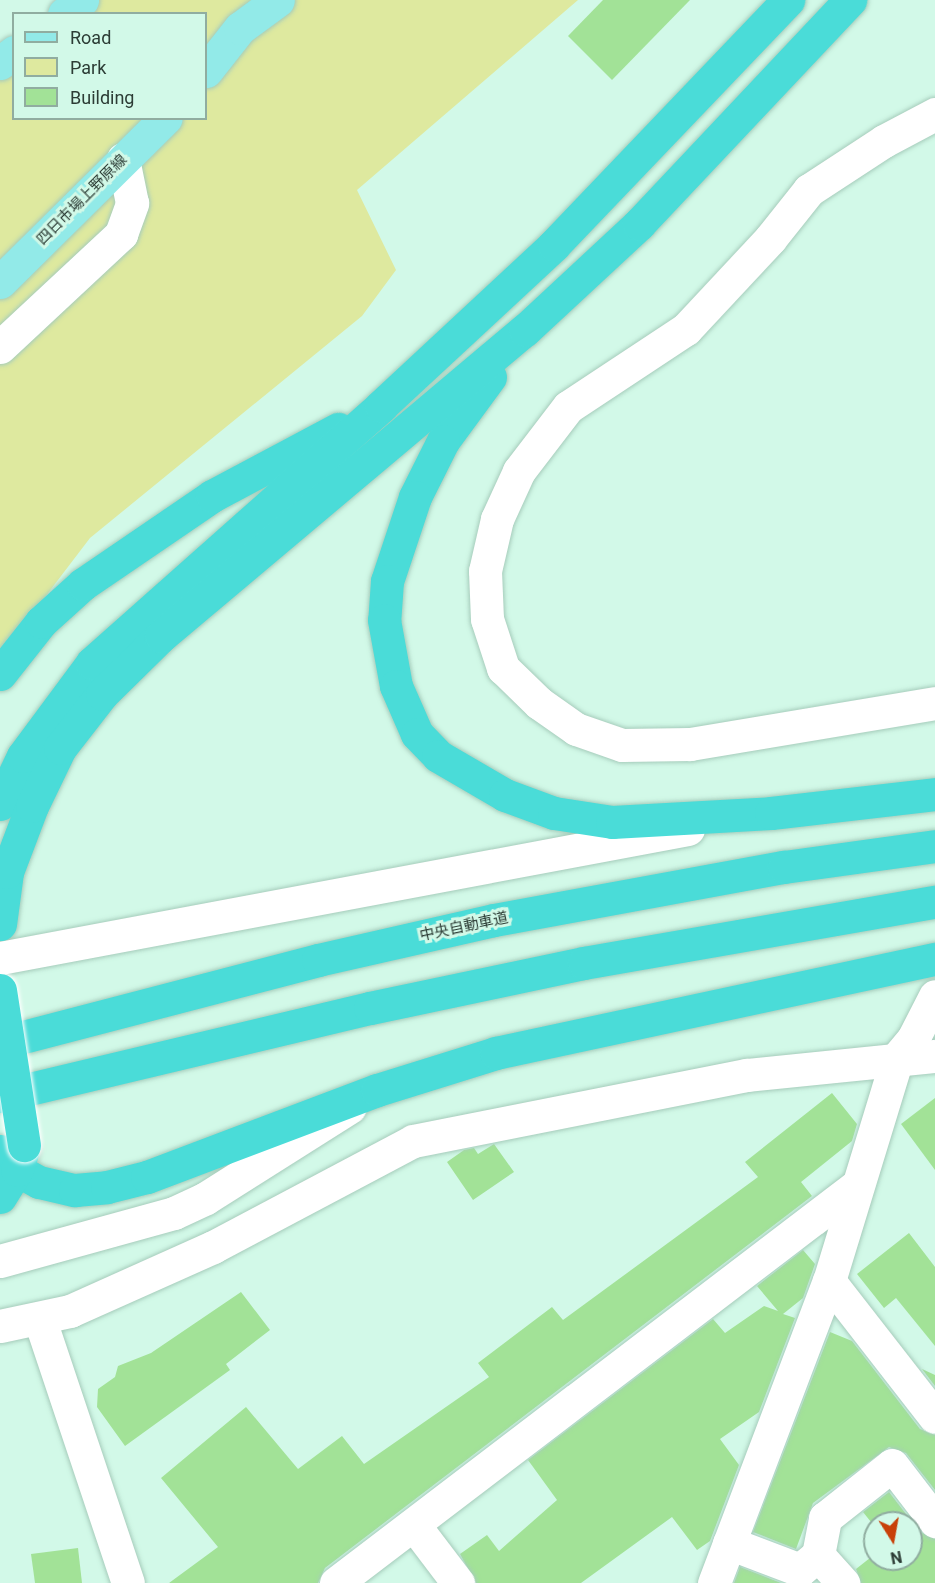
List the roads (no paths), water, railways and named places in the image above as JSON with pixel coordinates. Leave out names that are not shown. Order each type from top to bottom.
[{"type":"highway","points":[[0,804],[23,756],[92,663],[381,406],[554,245],[788,0]]},
{"type":"highway","points":[[0,924],[7,872],[32,806],[60,748],[130,664],[525,330],[639,224],[850,0]]},
{"type":"highway","points":[[525,330],[443,441],[415,497],[387,581],[384,620],[389,661],[417,734],[438,756],[505,795],[554,813],[612,822],[771,813],[935,794]]},
{"type":"highway","points":[[0,674],[41,622],[83,584],[164,526],[381,406]]},
{"type":"highway","name":"中央自動車道","points":[[0,1043],[307,963],[494,920],[784,867],[935,846]]},
{"type":"highway","points":[[0,1096],[370,1008],[573,965],[935,902]]},
{"type":"highway","points":[[14,1155],[39,1182],[75,1190],[107,1187],[147,1177],[377,1090],[496,1053],[610,1026],[935,959]]},
{"type":"highway","points":[[0,990],[14,1155],[0,1197]]},
{"type":"main road","points":[[67,12],[82,0]]},
{"type":"main road","points":[[207,70],[240,28],[278,0]]},
{"type":"main road","points":[[0,63],[12,54]]},
{"type":"main road","name":"四日市場上野原線","points":[[0,282],[164,120]]},
{"type":"street","points":[[935,114],[884,141],[809,190],[770,239],[686,329],[568,407],[519,471],[497,519],[485,571],[487,619],[503,668],[539,703],[576,729],[622,745],[690,744],[935,703]]},
{"type":"street","points":[[0,347],[121,234],[132,203],[123,159]]},
{"type":"street","points":[[0,958],[771,813]]},
{"type":"street","points":[[714,1583],[828,1281],[855,1187],[915,1051],[935,996]]},
{"type":"street","points":[[0,1326],[40,1320],[70,1311],[213,1247],[413,1141],[747,1075],[915,1051]]},
{"type":"street","points":[[0,1261],[112,1233],[206,1198],[377,1090]]},
{"type":"street","points":[[336,1583],[855,1187]]},
{"type":"street","points":[[828,1281],[935,1417]]},
{"type":"street","points":[[40,1320],[128,1583]]},
{"type":"street","points":[[729,1544],[800,1570],[818,1555],[825,1518],[892,1465],[935,1521]]},
{"type":"street","points":[[414,1525],[458,1583]]},
{"type":"street","points":[[818,1555],[843,1583]]}]
